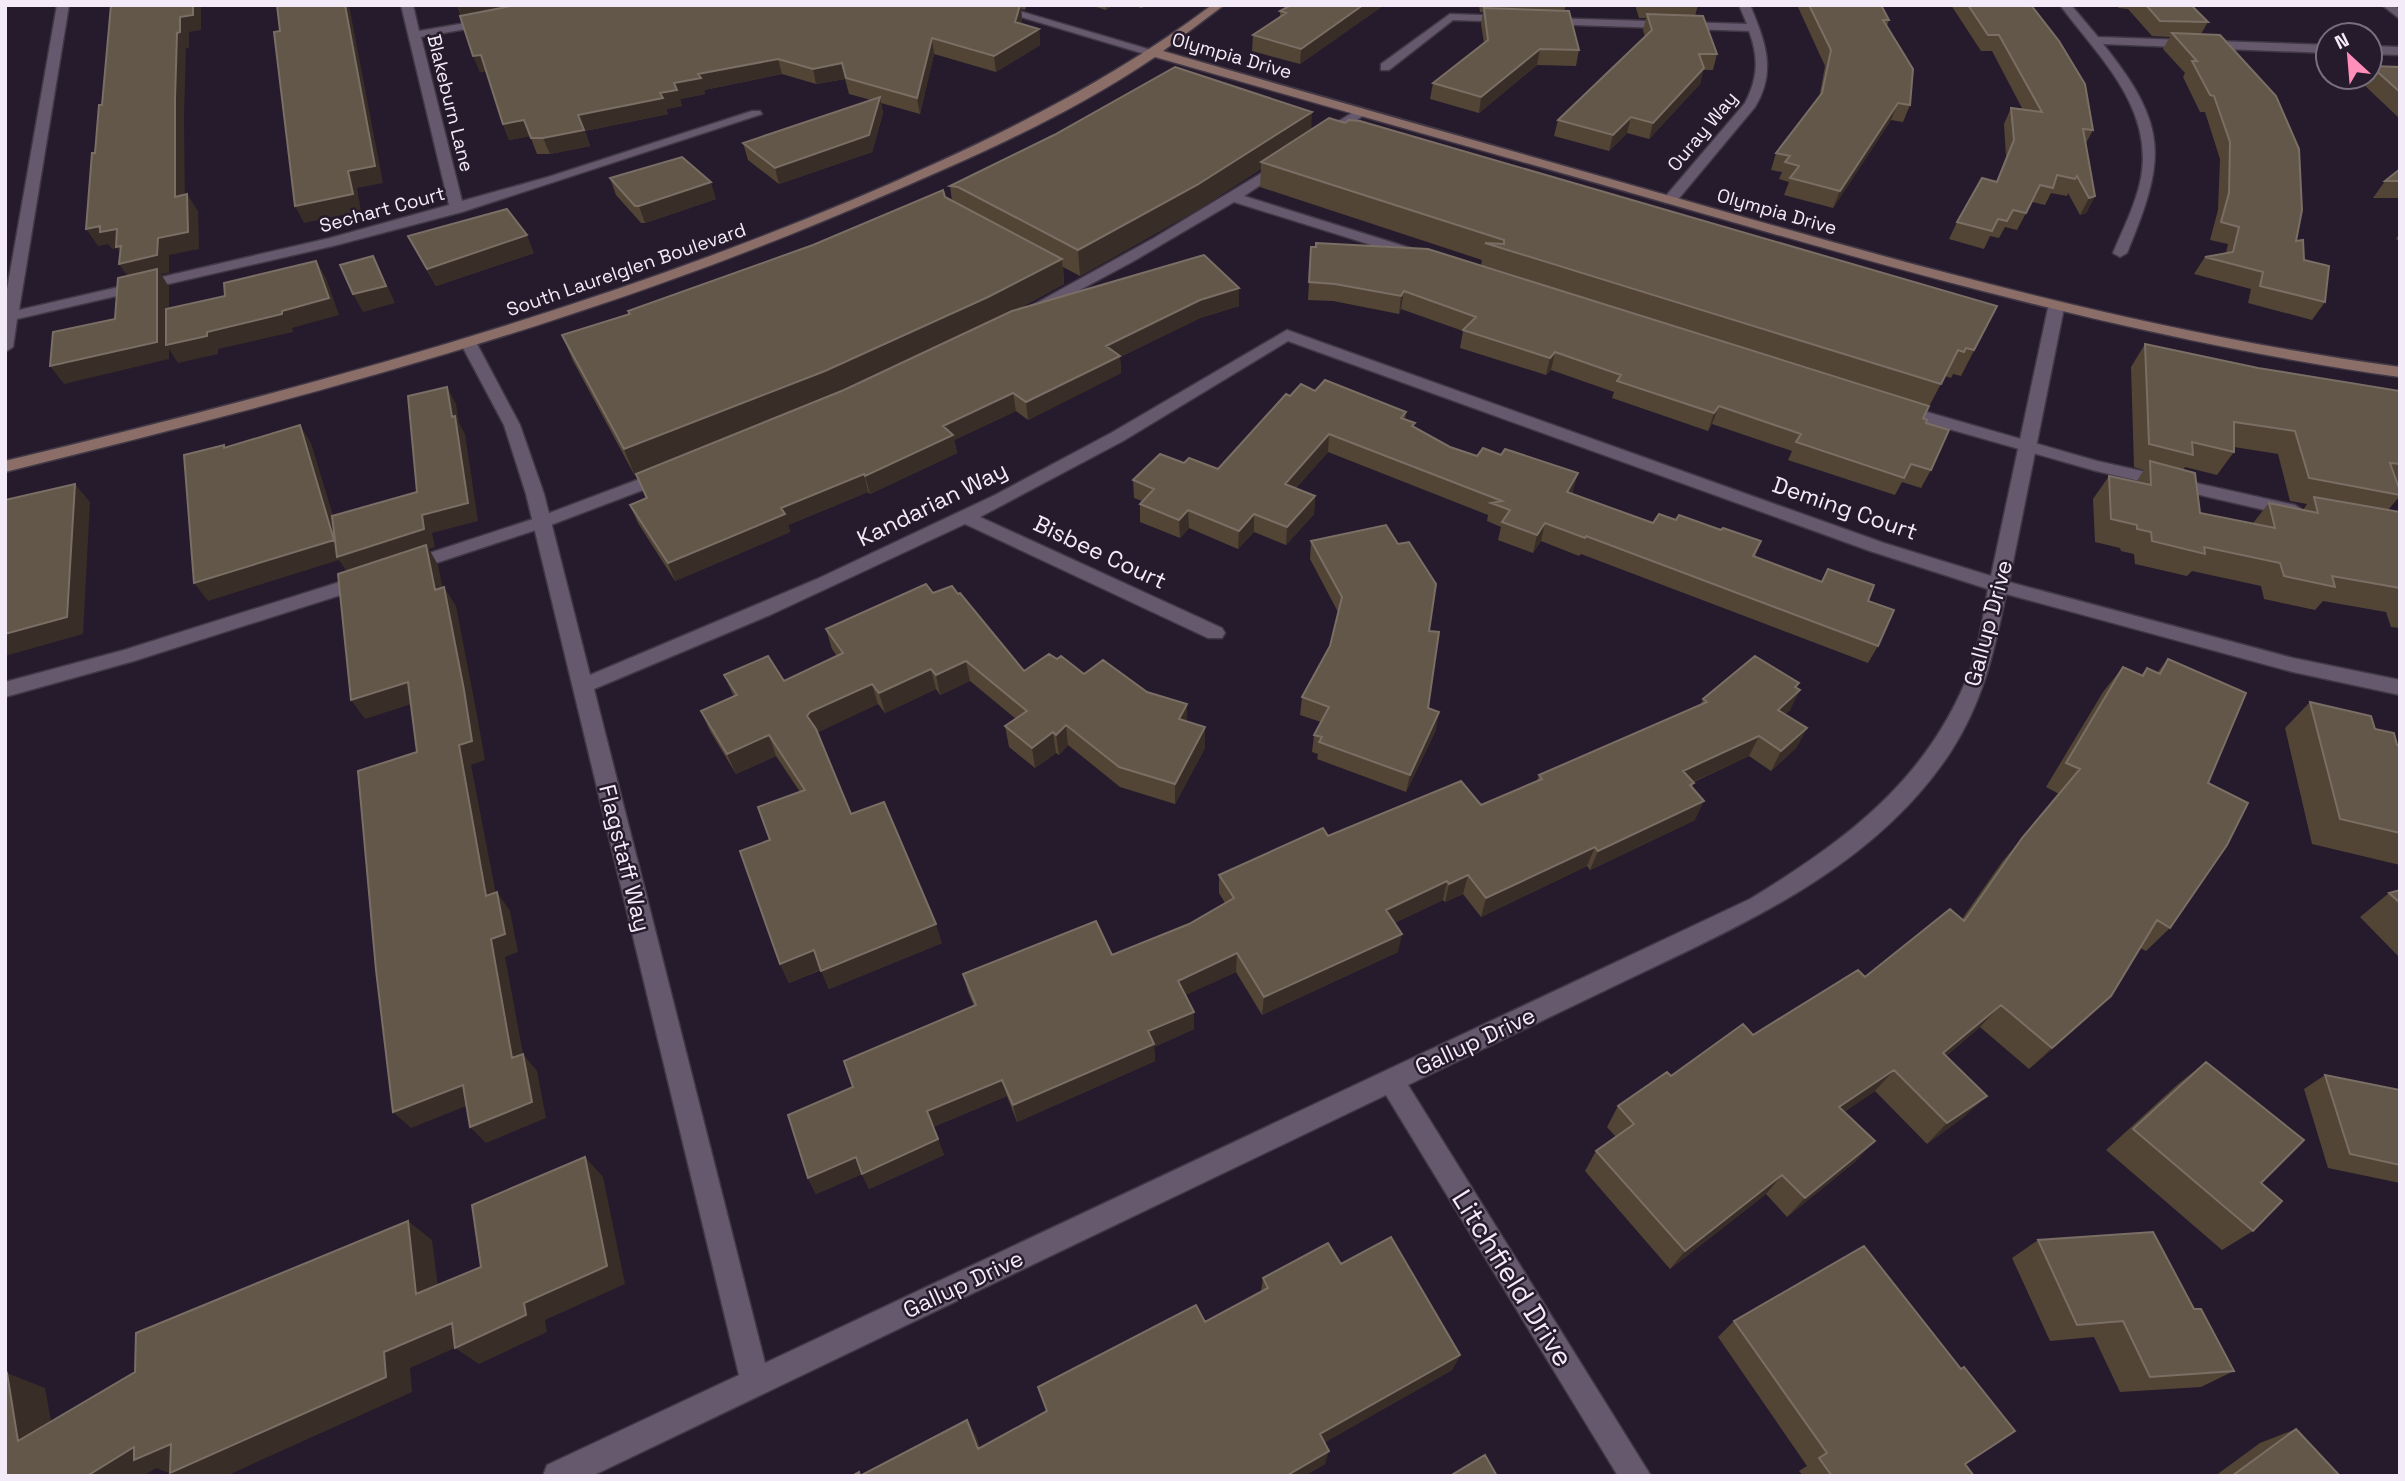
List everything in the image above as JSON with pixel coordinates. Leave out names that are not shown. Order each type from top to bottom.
[{"type":"street","points":[[5,347],[63,5]]},
{"type":"street","name":"Blakeburn Lane","points":[[408,5],[457,209]]},
{"type":"street","points":[[986,5],[1152,52]]},
{"type":"street","name":"South Laurelglen Boulevard","points":[[5,467],[207,418],[469,344],[668,277],[869,198],[1029,123],[1152,52],[1219,5]]},
{"type":"street","name":"Ouray Way","points":[[1670,200],[1751,104],[1759,89],[1765,70],[1763,53],[1744,5]]},
{"type":"street","points":[[2065,5],[2125,81],[2140,109],[2148,138],[2149,168],[2120,253]]},
{"type":"street","points":[[2387,5],[2400,16]]},
{"type":"street","points":[[1385,67],[1450,17],[1519,20]]},
{"type":"street","points":[[415,35],[506,19]]},
{"type":"street","points":[[1533,20],[1754,28]]},
{"type":"street","points":[[2094,40],[2314,48]]},
{"type":"street","name":"Olympia Drive","points":[[1152,52],[2056,308],[2270,352],[2400,372]]},
{"type":"street","points":[[1020,317],[1075,282],[1234,197],[1360,112]]},
{"type":"street","name":"Sechart Court","points":[[10,316],[222,270],[457,209],[756,114]]},
{"type":"street","points":[[1234,197],[1428,258]]},
{"type":"street","name":"Gallup Drive","points":[[558,1476],[1758,906],[1834,859],[1887,814],[1930,766],[1961,715],[1982,665],[2056,308]]},
{"type":"street","name":"Kandarian Way","points":[[582,687],[825,583],[965,517],[1182,400],[1287,335]]},
{"type":"street","name":"Deming Court","points":[[1287,335],[1877,547],[2124,622],[2293,665],[2400,688]]},
{"type":"street","name":"Flagstaff Way","points":[[469,344],[512,425],[542,522],[755,1382]]},
{"type":"street","points":[[1885,405],[2028,449],[2216,496],[2308,513]]},
{"type":"street","points":[[5,690],[265,614],[542,522],[680,470]]},
{"type":"street","name":"Bisbee Court","points":[[965,517],[1215,633]]},
{"type":"street","name":"Litchfield Drive","points":[[1391,1081],[1636,1476]]},
{"type":"building","points":[[111,5],[193,5],[193,15],[180,17],[175,99],[175,197],[187,194],[188,232],[158,238],[157,255],[119,264],[121,246],[116,247],[117,229],[100,232],[100,226],[86,229],[92,153],[95,153],[99,105],[102,105]]},
{"type":"building","points":[[277,5],[345,5],[375,166],[348,171],[353,194],[295,206],[274,32],[280,31]]},
{"type":"building","points":[[516,5],[1020,5],[1015,22],[1039,29],[994,56],[932,38],[917,98],[846,78],[842,63],[813,69],[778,59],[698,74],[701,78],[674,83],[677,90],[660,93],[663,98],[578,115],[584,130],[531,138],[524,120],[503,124],[481,55],[473,56],[460,16]]},
{"type":"building","points":[[1291,5],[1363,5],[1301,49],[1253,35],[1286,13],[1280,11]]},
{"type":"building","points":[[1809,5],[1881,5],[1889,20],[1883,20],[1913,69],[1910,105],[1898,103],[1840,191],[1790,178],[1799,166],[1785,162],[1790,156],[1776,153],[1822,93],[1831,50]]},
{"type":"building","points":[[1968,5],[2031,5],[2059,41],[2085,84],[2093,130],[2083,129],[2095,196],[2089,198],[2077,176],[2075,179],[2057,175],[2053,188],[2040,185],[2026,213],[2013,210],[2007,221],[1998,219],[1992,231],[1957,222],[1982,178],[1997,182],[2014,140],[2011,108],[2042,112],[1999,35],[1988,35]]},
{"type":"building","points":[[2146,5],[2191,5],[2208,22],[2160,21]]},
{"type":"building","points":[[1484,8],[1569,11],[1579,50],[1540,49],[1481,97],[1433,83],[1488,40]]},
{"type":"building","points":[[1647,14],[1703,16],[1717,54],[1699,54],[1704,68],[1653,123],[1631,117],[1613,135],[1558,120],[1652,30]]},
{"type":"building","points":[[2172,33],[2220,35],[2276,96],[2299,149],[2302,210],[2296,241],[2303,240],[2304,260],[2329,266],[2325,302],[2260,286],[2263,272],[2205,257],[2233,252],[2239,227],[2221,222],[2229,193],[2230,142],[2214,96],[2210,95],[2192,61],[2197,61]]},
{"type":"building","points":[[2384,66],[2400,67],[2400,92],[2384,78]]},
{"type":"building","points":[[1175,67],[1312,112],[1197,185],[1078,250],[958,187],[950,186],[1054,135]]},
{"type":"building","points":[[880,97],[869,135],[775,168],[743,143]]},
{"type":"building","points":[[1329,118],[1345,123],[1349,120],[1360,121],[1997,306],[1974,350],[1958,350],[1941,384],[1485,243],[1504,244],[1504,240],[1261,162]]},
{"type":"building","points":[[682,157],[711,182],[635,206],[610,178]]},
{"type":"building","points":[[2400,169],[2400,181],[2385,181]]},
{"type":"building","points":[[943,190],[945,197],[1062,259],[988,297],[825,371],[624,449],[562,335],[630,314],[628,311],[813,245]]},
{"type":"building","points":[[507,209],[527,235],[427,269],[408,236]]},
{"type":"building","points":[[1316,243],[1428,249],[1929,406],[1923,418],[1927,420],[1926,423],[1949,430],[1931,470],[1911,464],[1904,478],[1796,442],[1801,434],[1719,406],[1714,413],[1617,381],[1621,375],[1555,352],[1550,358],[1463,330],[1476,317],[1404,291],[1401,296],[1309,282],[1311,247],[1316,247]]},
{"type":"building","points":[[1204,255],[1239,288],[1200,300],[1106,346],[1120,356],[1026,402],[1013,393],[943,426],[953,435],[865,476],[864,474],[781,508],[785,514],[668,563],[630,505],[647,498],[636,474],[844,390],[1012,311]]},
{"type":"building","points":[[373,256],[386,286],[353,294],[340,265]]},
{"type":"building","points":[[316,261],[329,298],[282,311],[282,314],[207,332],[207,336],[166,345],[166,309],[225,296],[224,283]]},
{"type":"building","points":[[157,269],[157,342],[50,366],[53,332],[115,319],[118,278]]},
{"type":"building","points":[[2145,344],[2258,368],[2400,391],[2400,464],[2390,463],[2400,495],[2309,478],[2295,431],[2234,422],[2234,452],[2192,442],[2193,455],[2149,444]]},
{"type":"building","points":[[1325,380],[1406,412],[1401,418],[1415,423],[1412,426],[1450,447],[1477,456],[1483,448],[1501,455],[1505,449],[1578,473],[1567,492],[1653,523],[1659,514],[1676,520],[1679,515],[1761,541],[1753,556],[1822,582],[1828,569],[1874,585],[1868,601],[1894,610],[1878,646],[1586,536],[1585,538],[1545,523],[1537,535],[1502,522],[1510,510],[1491,503],[1502,501],[1329,434],[1285,484],[1315,496],[1287,527],[1254,514],[1239,531],[1188,510],[1179,520],[1140,504],[1154,489],[1133,480],[1160,454],[1184,463],[1189,458],[1218,469],[1286,394],[1290,396],[1301,384],[1315,391]]},
{"type":"building","points":[[447,387],[452,417],[455,416],[468,503],[422,515],[424,529],[337,557],[332,516],[417,492],[408,396]]},
{"type":"building","points":[[300,425],[334,540],[194,583],[184,455],[224,445],[224,448]]},
{"type":"building","points":[[2150,461],[2195,473],[2200,513],[2275,528],[2269,503],[2318,513],[2314,497],[2400,512],[2400,588],[2332,576],[2335,587],[2284,576],[2280,563],[2204,547],[2205,554],[2152,541],[2151,532],[2137,529],[2137,525],[2111,519],[2109,476],[2151,485]]},
{"type":"building","points":[[75,484],[67,617],[5,634],[5,500]]},
{"type":"building","points":[[1386,525],[1398,544],[1409,542],[1436,584],[1429,631],[1439,632],[1428,708],[1439,712],[1410,775],[1319,742],[1322,737],[1314,735],[1329,707],[1302,697],[1330,646],[1342,597],[1311,541]]},
{"type":"building","points":[[426,545],[435,590],[444,587],[464,690],[472,741],[459,745],[486,896],[497,892],[505,934],[491,939],[512,1058],[523,1054],[532,1102],[470,1127],[463,1085],[393,1112],[376,970],[358,771],[417,752],[408,682],[351,700],[338,574]]},
{"type":"building","points":[[926,584],[933,593],[952,586],[960,593],[1024,671],[1049,654],[1057,659],[1061,656],[1084,674],[1103,660],[1147,692],[1187,704],[1179,719],[1205,727],[1175,784],[1119,767],[1066,725],[1056,735],[1053,732],[1032,748],[1005,726],[1027,711],[966,661],[936,675],[931,669],[879,693],[872,684],[810,712],[807,716],[816,729],[851,814],[884,802],[936,924],[821,971],[814,950],[780,964],[740,851],[770,840],[758,807],[805,790],[769,735],[727,754],[701,711],[737,695],[724,675],[768,656],[784,681],[843,653],[826,629]]},
{"type":"building","points":[[1755,656],[1799,683],[1795,687],[1800,690],[1778,710],[1807,728],[1781,751],[1759,736],[1683,771],[1694,783],[1690,785],[1704,801],[1598,851],[1595,847],[1486,898],[1468,875],[1449,884],[1447,881],[1386,910],[1402,934],[1264,997],[1237,953],[1178,981],[1194,1012],[1148,1031],[1154,1044],[1013,1105],[1002,1080],[927,1111],[938,1139],[862,1174],[856,1157],[808,1178],[788,1115],[853,1087],[844,1061],[976,1005],[963,974],[1096,921],[1112,955],[1189,924],[1234,898],[1219,875],[1323,828],[1328,836],[1461,781],[1481,805],[1542,779],[1539,775],[1707,702],[1703,699]]},
{"type":"building","points":[[2168,659],[2246,693],[2208,783],[2248,803],[2227,845],[2170,928],[2157,920],[2111,996],[2052,1048],[2001,1005],[1943,1053],[1987,1096],[1947,1123],[1894,1070],[1839,1107],[1875,1141],[1805,1198],[1782,1175],[1685,1251],[1596,1151],[1634,1124],[1618,1106],[1667,1072],[1671,1076],[1743,1024],[1753,1035],[1858,970],[1865,977],[1950,909],[1964,921],[2022,838],[2080,769],[2066,763],[2123,667],[2143,676],[2147,668],[2160,674]]},
{"type":"building","points":[[2310,702],[2371,716],[2375,729],[2394,733],[2397,745],[2400,746],[2400,833],[2340,819]]},
{"type":"building","points":[[2400,890],[2400,903],[2389,893]]},
{"type":"building","points":[[2206,1062],[2304,1140],[2261,1183],[2282,1201],[2253,1231],[2133,1129]]},
{"type":"building","points":[[2325,1075],[2400,1090],[2400,1165],[2350,1154]]},
{"type":"building","points":[[585,1157],[607,1266],[524,1303],[526,1315],[455,1348],[452,1323],[384,1352],[386,1377],[170,1473],[171,1444],[134,1460],[134,1447],[87,1476],[5,1476],[5,1374],[7,1373],[18,1441],[135,1372],[136,1333],[408,1221],[416,1294],[481,1267],[472,1205]]},
{"type":"building","points":[[2153,1232],[2194,1309],[2201,1309],[2234,1371],[2150,1377],[2123,1321],[2077,1325],[2038,1240]]},
{"type":"building","points":[[1391,1237],[1460,1355],[1320,1434],[1329,1451],[1286,1476],[860,1476],[967,1420],[978,1449],[1047,1411],[1038,1387],[1196,1305],[1205,1322],[1268,1288],[1263,1278],[1328,1243],[1341,1264]]},
{"type":"building","points":[[1864,1246],[1961,1369],[1964,1367],[2015,1431],[1965,1464],[1974,1476],[1832,1476],[1819,1458],[1827,1453],[1734,1321]]},
{"type":"building","points":[[2296,1429],[2340,1476],[2232,1476]]},
{"type":"building","points":[[1485,1455],[1497,1476],[1450,1476]]}]
